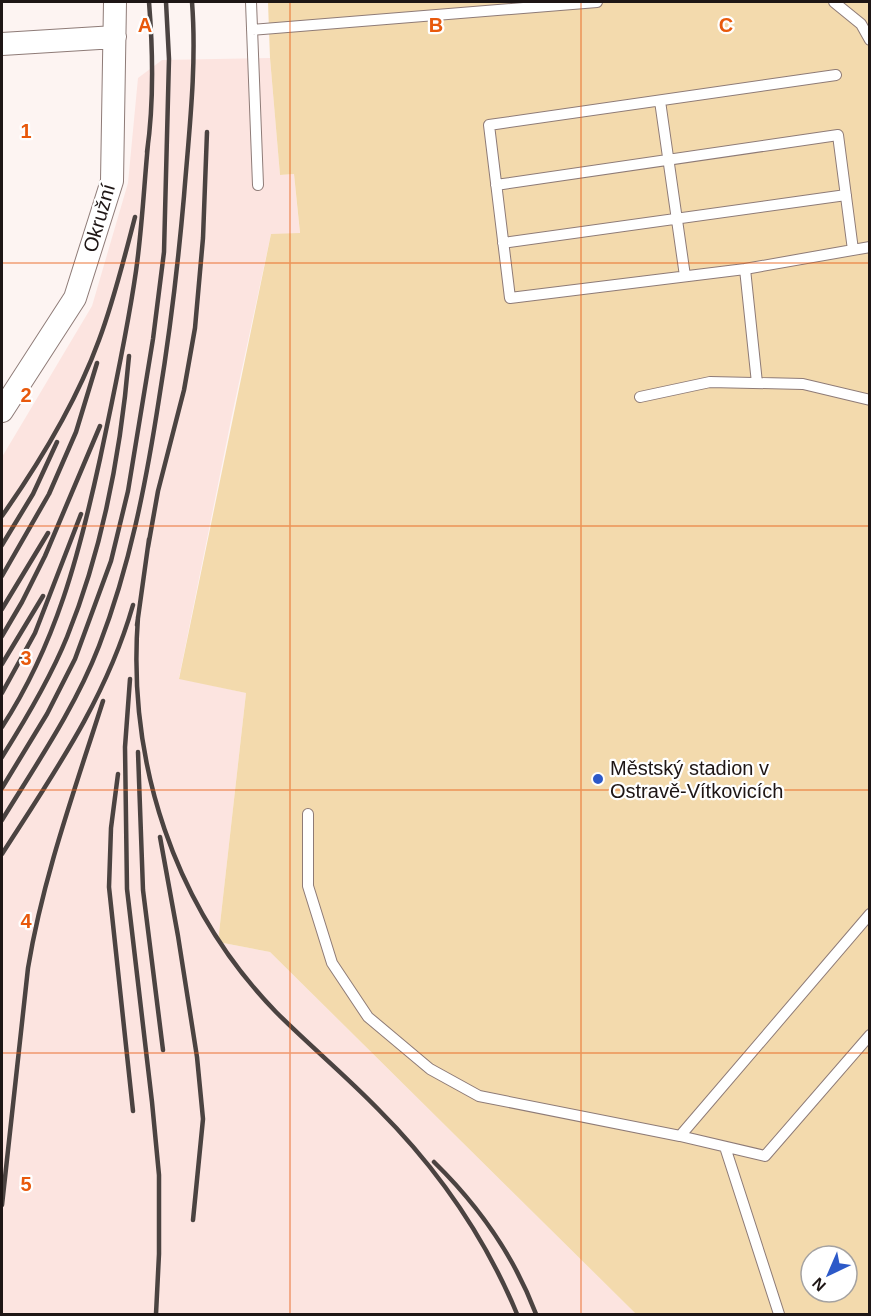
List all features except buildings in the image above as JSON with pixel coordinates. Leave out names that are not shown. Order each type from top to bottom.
[{"type":"street","name":"Okružní","points":[[2,411],[9,386],[75,298],[112,181],[115,2]]},
{"type":"street","points":[[2,45],[115,37]]},
{"type":"lane","points":[[251,2],[258,185]]},
{"type":"lane","points":[[252,30],[597,2]]},
{"type":"lane","points":[[834,2],[861,24],[870,40]]},
{"type":"lane","points":[[836,75],[489,125],[510,298],[745,269],[870,247]]},
{"type":"lane","points":[[660,101],[686,276]]},
{"type":"lane","points":[[496,185],[838,135],[854,249]]},
{"type":"lane","points":[[503,243],[846,195]]},
{"type":"lane","points":[[745,269],[757,383]]},
{"type":"lane","points":[[640,397],[710,382],[803,384],[870,400]]},
{"type":"lane","points":[[308,814],[308,886],[332,963],[368,1017],[430,1070],[479,1096],[681,1136],[765,1156],[870,1035]]},
{"type":"lane","points":[[681,1136],[870,914]]},
{"type":"lane","points":[[725,1147],[779,1314]]},
{"type":"shaded area","points":[[268,2],[869,2],[869,1314],[636,1314],[270,952],[218,942],[246,693],[179,679],[271,234],[300,233],[294,174],[280,175],[270,58]]},
{"type":"shaded area","points":[[270,58],[280,175],[294,174],[300,234],[271,234],[179,678],[246,693],[218,942],[270,952],[636,1314],[2,1314],[2,457],[92,306],[128,183],[138,78],[162,60]]},
{"type":"railway","points":[[147,152],[152,77],[149,2]]},
{"type":"railway","points":[[2,788],[47,714],[75,659],[111,561],[128,491],[153,339],[164,252],[169,59],[166,2]]},
{"type":"railway","points":[[2,820],[55,735],[89,669],[110,616],[136,524],[163,374],[179,247],[192,99],[194,50],[192,2]]},
{"type":"railway","points":[[148,547],[158,491],[184,390],[195,328],[203,238],[207,132]]},
{"type":"railway","points":[[2,727],[21,696],[51,631],[83,530],[115,389],[132,295],[140,239],[148,144]]},
{"type":"railway","points":[[2,516],[56,431],[90,363],[109,310],[135,217]]},
{"type":"railway","points":[[2,757],[53,668],[67,637],[91,569],[115,463],[129,356]]},
{"type":"railway","points":[[2,576],[49,494],[76,432],[97,363]]},
{"type":"railway","points":[[2,636],[45,556],[100,426]]},
{"type":"railway","points":[[2,545],[33,494],[57,442]]},
{"type":"railway","points":[[2,693],[35,633],[81,514]]},
{"type":"railway","points":[[2,609],[48,533]]},
{"type":"railway","points":[[137,625],[149,539]]},
{"type":"railway","points":[[2,664],[43,596]]},
{"type":"railway","points":[[2,854],[59,764],[93,704],[122,639],[133,605]]},
{"type":"railway","points":[[138,617],[137,671],[141,725],[150,778],[165,830],[185,879],[210,926],[240,971],[276,1012],[378,1109],[439,1179],[475,1231],[517,1314]]},
{"type":"railway","points":[[130,679],[125,747],[127,889],[159,1175],[156,1314]]},
{"type":"railway","points":[[2,1205],[28,968],[34,934],[61,833],[103,701]]},
{"type":"railway","points":[[138,752],[143,890],[163,1050]]},
{"type":"railway","points":[[118,774],[111,828],[109,887],[133,1111]]},
{"type":"railway","points":[[160,837],[197,1057],[203,1119],[193,1220]]},
{"type":"railway","points":[[434,1162],[450,1178],[493,1232],[517,1272],[536,1314]]},
{"type":"place","name":"Městský stadion v Ostravě-Vítkovicích","points":[[598,779]]}]
